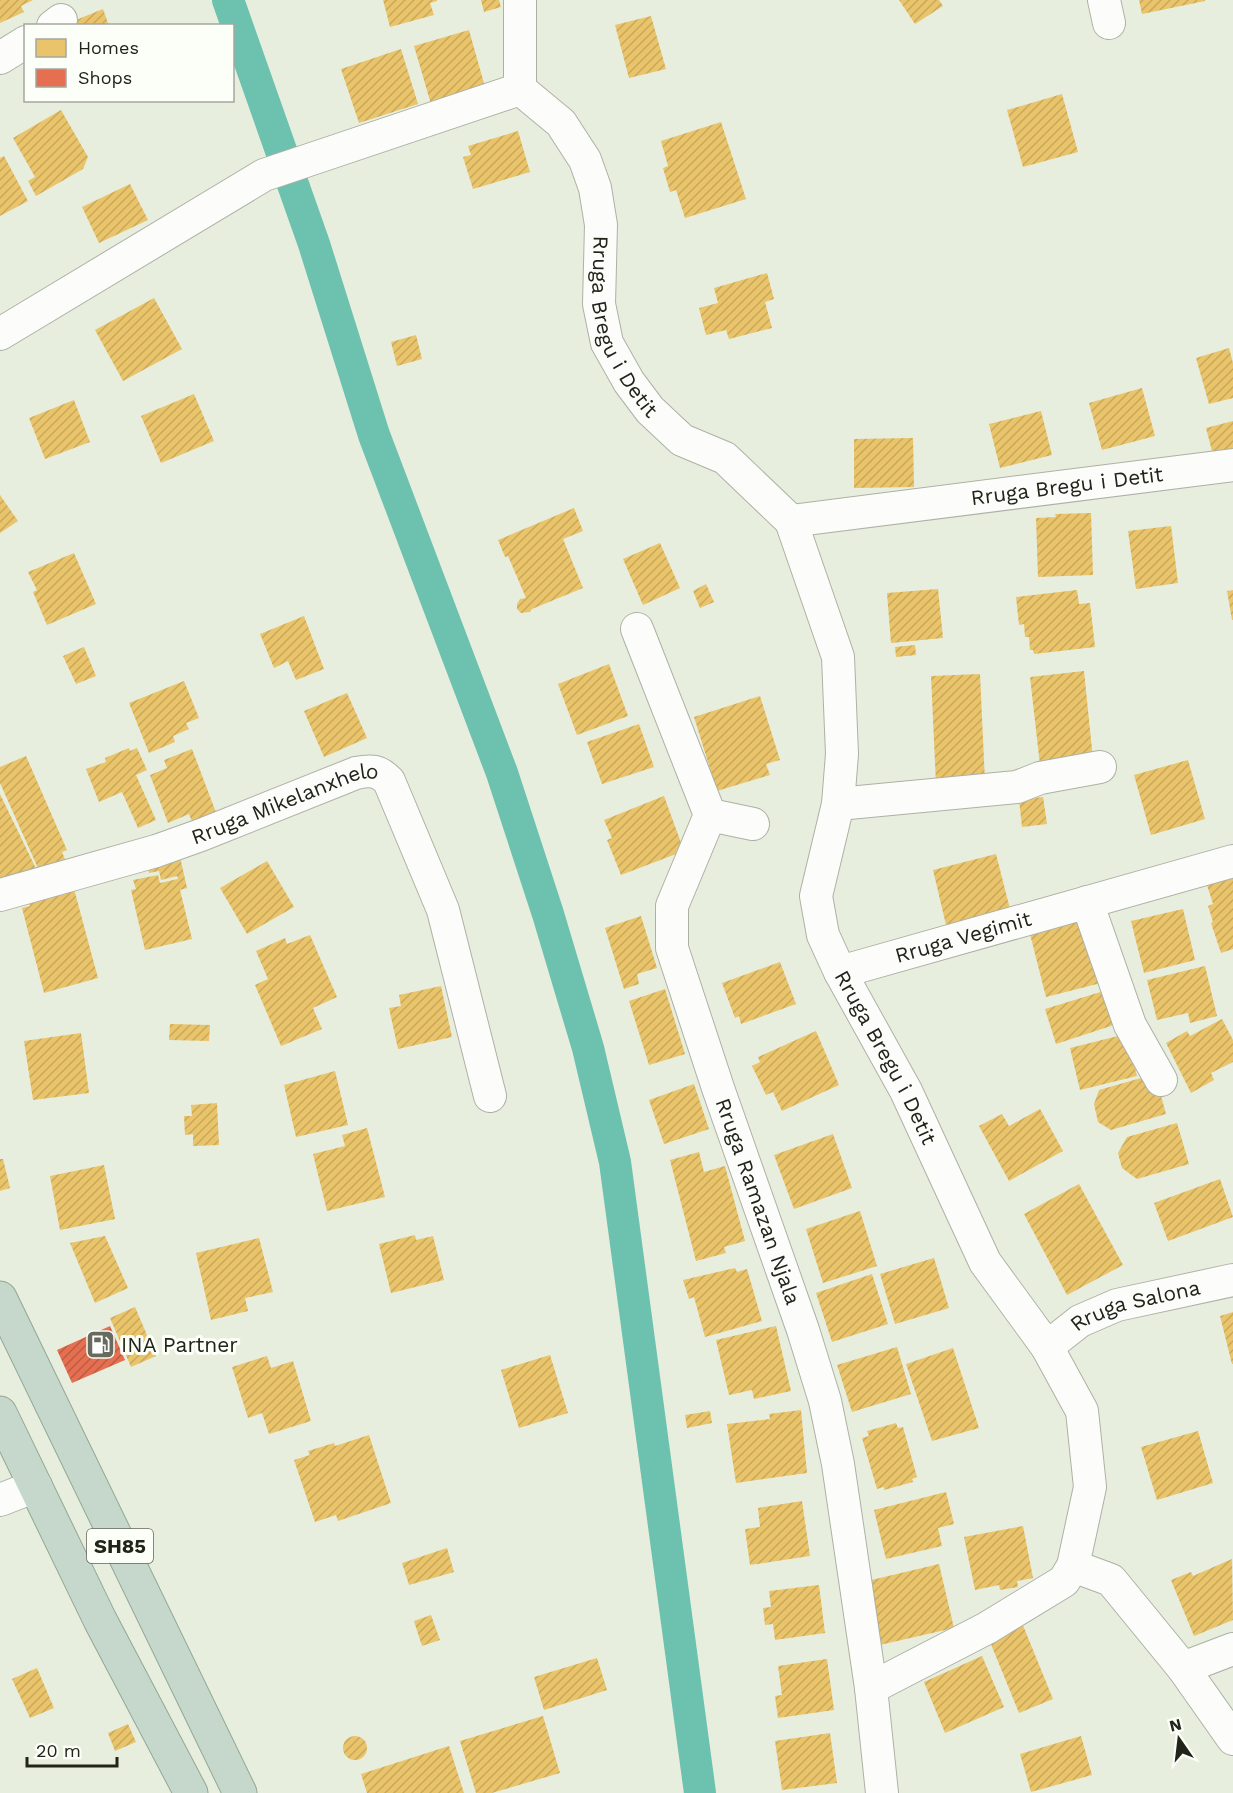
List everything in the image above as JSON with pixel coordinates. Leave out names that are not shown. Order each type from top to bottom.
[{"type":"highway","name":"SH85","points":[[0,1298],[240,1793]]},
{"type":"highway","name":"SH85","points":[[0,1413],[99,1620],[191,1793]]},
{"type":"street","points":[[0,334],[264,175],[520,89],[520,0]]},
{"type":"street","points":[[0,58],[24,43]]},
{"type":"street","name":"Rruga Bregu i Detit","points":[[520,89],[561,123],[585,160],[596,188],[601,225],[599,304],[607,343],[629,382],[650,411],[682,440],[725,458],[791,521],[838,657],[842,754],[838,804],[816,896],[823,935],[840,972],[906,1091],[985,1262],[1047,1347],[1082,1412],[1090,1487],[1073,1566],[1064,1581],[987,1628],[871,1688]]},
{"type":"street","name":"Rruga Bregu i Detit","points":[[791,521],[1233,465]]},
{"type":"street","points":[[637,629],[710,815],[753,824]]},
{"type":"street","points":[[838,804],[1017,787],[1040,778],[1101,767]]},
{"type":"street","name":"Rruga Mikelanxhelo","points":[[0,895],[156,851],[356,773],[370,770],[381,773],[389,781],[443,910],[490,1096]]},
{"type":"street","name":"Rruga Ramazan Njala","points":[[710,815],[672,906],[672,948],[718,1088],[803,1330],[825,1401],[838,1464],[871,1688],[882,1793]]},
{"type":"street","name":"Rruga Vegimit","points":[[840,972],[1233,861]]},
{"type":"street","points":[[1087,902],[1130,1025],[1161,1080]]},
{"type":"street","name":"Rruga Salona","points":[[1047,1347],[1080,1321],[1117,1305],[1233,1280]]},
{"type":"street","points":[[0,1500],[36,1486]]},
{"type":"street","points":[[1073,1566],[1111,1580],[1184,1668],[1233,1739]]},
{"type":"street","points":[[1184,1668],[1233,1649]]},
{"type":"building: Homes","points":[[0,0],[33,0],[21,6],[24,12],[0,23]]},
{"type":"building: Homes","points":[[383,0],[437,1],[430,3],[434,15],[390,27]]},
{"type":"building: Homes","points":[[481,0],[499,0],[501,7],[484,12]]},
{"type":"building: Homes","points":[[899,0],[939,0],[943,6],[915,24]]},
{"type":"building: Homes","points":[[1139,0],[1205,0],[1205,1],[1142,14]]},
{"type":"building: Homes","points":[[103,9],[108,24],[77,24],[76,20]]},
{"type":"building: Homes","points":[[651,16],[666,69],[629,78],[615,25]]},
{"type":"building: Homes","points":[[469,30],[485,87],[433,111],[414,46]]},
{"type":"building: Homes","points":[[401,49],[418,104],[359,123],[341,69]]},
{"type":"building: Homes","points":[[1062,94],[1078,152],[1023,167],[1007,110]]},
{"type":"building: Homes","points":[[61,110],[88,157],[83,169],[36,196],[28,181],[35,177],[13,138]]},
{"type":"building: Homes","points":[[721,122],[746,199],[685,218],[676,190],[670,192],[663,168],[668,166],[661,141]]},
{"type":"building: Homes","points":[[518,131],[530,172],[473,189],[463,157],[471,155],[468,146]]},
{"type":"building: Homes","points":[[4,156],[28,201],[0,216],[0,158]]},
{"type":"building: Homes","points":[[130,184],[148,220],[99,243],[82,207]]},
{"type":"building: Homes","points":[[767,273],[774,299],[765,302],[772,328],[729,339],[726,330],[706,335],[699,308],[718,303],[714,288]]},
{"type":"building: Homes","points":[[154,298],[182,349],[123,381],[95,330]]},
{"type":"building: Homes","points":[[416,335],[422,359],[397,366],[391,342]]},
{"type":"building: Homes","points":[[1229,348],[1233,363],[1233,398],[1209,404],[1196,358]]},
{"type":"building: Homes","points":[[1142,388],[1155,436],[1102,450],[1089,403]]},
{"type":"building: Homes","points":[[194,394],[214,441],[161,463],[141,416]]},
{"type":"building: Homes","points":[[74,400],[90,442],[45,459],[29,418]]},
{"type":"building: Homes","points":[[1041,411],[1052,455],[1000,468],[989,424]]},
{"type":"building: Homes","points":[[1233,421],[1233,450],[1213,455],[1206,428]]},
{"type":"building: Homes","points":[[913,438],[914,487],[854,488],[854,439]]},
{"type":"building: Homes","points":[[0,495],[18,521],[0,533]]},
{"type":"building: Homes","points":[[574,508],[583,531],[563,539],[583,588],[532,609],[530,612],[521,613],[517,609],[517,604],[520,599],[526,598],[508,556],[505,557],[498,540]]},
{"type":"building: Homes","points":[[1091,513],[1093,575],[1038,577],[1036,518],[1056,517],[1055,514]]},
{"type":"building: Homes","points":[[1171,526],[1178,583],[1136,589],[1128,531]]},
{"type":"building: Homes","points":[[660,543],[680,588],[643,605],[623,559]]},
{"type":"building: Homes","points":[[74,553],[96,604],[47,625],[33,592],[37,590],[28,572]]},
{"type":"building: Homes","points":[[706,584],[714,602],[700,608],[693,591]]},
{"type":"building: Homes","points":[[938,589],[943,638],[891,643],[887,593]]},
{"type":"building: Homes","points":[[1077,590],[1079,604],[1090,603],[1095,647],[1034,654],[1033,650],[1030,650],[1029,637],[1025,637],[1024,624],[1019,625],[1016,597]]},
{"type":"building: Homes","points":[[1233,590],[1233,620],[1232,620],[1227,591]]},
{"type":"building: Homes","points":[[304,616],[324,669],[296,680],[288,661],[274,668],[260,634]]},
{"type":"building: Homes","points":[[915,645],[916,655],[896,657],[895,647]]},
{"type":"building: Homes","points":[[84,647],[96,676],[76,684],[63,656]]},
{"type":"building: Homes","points":[[609,664],[628,716],[577,735],[558,684]]},
{"type":"building: Homes","points":[[1084,671],[1094,769],[1041,774],[1030,677]]},
{"type":"building: Homes","points":[[980,674],[985,782],[936,784],[931,676]]},
{"type":"building: Homes","points":[[184,681],[199,718],[186,723],[189,729],[173,736],[175,742],[149,753],[129,703]]},
{"type":"building: Homes","points":[[347,693],[367,738],[324,757],[304,711]]},
{"type":"building: Homes","points":[[760,696],[780,760],[766,764],[770,775],[717,791],[694,717]]},
{"type":"building: Homes","points":[[639,724],[654,767],[602,784],[587,742]]},
{"type":"building: Homes","points":[[129,748],[130,751],[137,748],[147,770],[136,775],[156,820],[138,828],[122,792],[99,802],[86,769],[106,762],[105,758]]},
{"type":"building: Homes","points":[[192,749],[217,815],[193,824],[189,814],[168,823],[150,775],[167,768],[164,760]]},
{"type":"building: Homes","points":[[26,756],[67,850],[62,852],[67,864],[41,875],[0,783],[0,767]]},
{"type":"building: Homes","points":[[1188,760],[1205,819],[1151,835],[1134,775]]},
{"type":"building: Homes","points":[[0,794],[41,879],[0,892]]},
{"type":"building: Homes","points":[[664,796],[684,851],[621,875],[607,840],[612,838],[604,820]]},
{"type":"building: Homes","points":[[1043,797],[1047,824],[1022,827],[1019,800]]},
{"type":"building: Homes","points":[[996,854],[1010,909],[946,925],[933,870]]},
{"type":"building: Homes","points":[[180,857],[187,888],[180,890],[192,939],[145,950],[131,890],[136,889],[133,880],[158,875],[160,883],[178,879],[177,876],[161,880],[159,871],[149,873],[147,865]]},
{"type":"building: Homes","points":[[267,861],[294,907],[247,934],[220,888]]},
{"type":"building: Homes","points":[[1233,876],[1233,949],[1221,953],[1211,923],[1213,922],[1208,906],[1213,904],[1207,885]]},
{"type":"building: Homes","points":[[74,889],[98,978],[44,993],[22,908],[30,906],[28,901]]},
{"type":"building: Homes","points":[[1183,909],[1195,960],[1144,973],[1131,921]]},
{"type":"building: Homes","points":[[641,916],[657,968],[637,974],[639,984],[624,989],[605,928]]},
{"type":"building: Homes","points":[[1084,920],[1101,983],[1046,997],[1030,934]]},
{"type":"building: Homes","points":[[310,935],[337,997],[313,1008],[322,1029],[281,1046],[255,985],[268,979],[256,951],[285,938],[287,944]]},
{"type":"building: Homes","points":[[780,962],[796,1004],[741,1024],[739,1016],[735,1018],[722,983]]},
{"type":"building: Homes","points":[[1205,966],[1217,1016],[1190,1023],[1188,1013],[1157,1020],[1147,980]]},
{"type":"building: Homes","points":[[441,986],[452,1037],[398,1049],[389,1008],[401,1006],[399,995]]},
{"type":"building: Homes","points":[[665,989],[685,1054],[649,1065],[629,1001]]},
{"type":"building: Homes","points":[[1107,990],[1117,1024],[1056,1044],[1045,1009]]},
{"type":"building: Homes","points":[[1222,1019],[1233,1040],[1233,1062],[1211,1073],[1214,1080],[1191,1093],[1166,1043],[1187,1031],[1190,1036]]},
{"type":"building: Homes","points":[[170,1024],[210,1025],[209,1041],[169,1040]]},
{"type":"building: Homes","points":[[816,1031],[839,1085],[782,1111],[773,1092],[766,1095],[752,1066],[760,1062],[758,1057]]},
{"type":"building: Homes","points":[[81,1033],[89,1093],[33,1100],[24,1041]]},
{"type":"building: Homes","points":[[1126,1034],[1137,1076],[1080,1090],[1070,1048]]},
{"type":"building: Homes","points":[[335,1071],[348,1125],[296,1137],[284,1085]]},
{"type":"building: Homes","points":[[1155,1074],[1166,1114],[1111,1130],[1098,1122],[1094,1104],[1099,1090]]},
{"type":"building: Homes","points":[[694,1084],[709,1129],[664,1144],[649,1100]]},
{"type":"building: Homes","points":[[217,1103],[219,1145],[193,1146],[193,1134],[185,1135],[184,1116],[192,1116],[191,1105]]},
{"type":"building: Homes","points":[[1040,1109],[1063,1151],[1009,1181],[979,1126],[1002,1114],[1009,1126]]},
{"type":"building: Homes","points":[[1177,1123],[1189,1164],[1137,1179],[1122,1168],[1118,1153],[1127,1137]]},
{"type":"building: Homes","points":[[367,1128],[385,1197],[327,1211],[313,1154],[345,1146],[342,1135]]},
{"type":"building: Homes","points":[[833,1134],[852,1188],[794,1209],[774,1155]]},
{"type":"building: Homes","points":[[699,1152],[704,1172],[725,1166],[745,1241],[724,1247],[726,1253],[696,1261],[670,1160]]},
{"type":"building: Homes","points":[[0,1159],[3,1159],[10,1188],[0,1191]]},
{"type":"building: Homes","points":[[104,1165],[115,1219],[60,1230],[50,1176]]},
{"type":"building: Homes","points":[[1220,1179],[1233,1217],[1168,1241],[1154,1203]]},
{"type":"building: Homes","points":[[1079,1184],[1123,1265],[1067,1295],[1024,1214]]},
{"type":"building: Homes","points":[[860,1211],[877,1266],[823,1283],[806,1229]]},
{"type":"building: Homes","points":[[415,1235],[416,1240],[433,1236],[444,1280],[391,1293],[379,1244]]},
{"type":"building: Homes","points":[[105,1236],[128,1288],[95,1303],[70,1243]]},
{"type":"building: Homes","points":[[259,1238],[273,1292],[245,1298],[248,1311],[211,1320],[196,1253]]},
{"type":"building: Homes","points":[[934,1258],[949,1308],[895,1324],[880,1274]]},
{"type":"building: Homes","points":[[735,1268],[737,1272],[747,1269],[762,1321],[705,1337],[694,1297],[689,1299],[683,1280]]},
{"type":"building: Homes","points":[[872,1274],[888,1324],[832,1342],[816,1293]]},
{"type":"building: Homes","points":[[135,1307],[156,1356],[131,1367],[110,1318]]},
{"type":"building: Homes","points":[[1233,1312],[1233,1364],[1232,1364],[1220,1316]]},
{"type":"building: Homes","points":[[776,1326],[791,1391],[754,1399],[752,1390],[729,1395],[716,1340]]},
{"type":"building: Homes","points":[[897,1347],[911,1394],[852,1412],[837,1365]]},
{"type":"building: Homes","points":[[953,1348],[979,1428],[932,1441],[906,1364]]},
{"type":"building: Homes","points":[[550,1355],[568,1413],[519,1428],[501,1370]]},
{"type":"building: Homes","points":[[267,1356],[271,1368],[293,1361],[311,1421],[269,1434],[262,1413],[248,1418],[232,1367]]},
{"type":"building: Homes","points":[[801,1410],[807,1473],[736,1483],[727,1424],[770,1419],[769,1414]]},
{"type":"building: Homes","points":[[710,1411],[712,1423],[687,1428],[685,1415]]},
{"type":"building: Homes","points":[[896,1423],[898,1428],[903,1427],[917,1477],[912,1479],[913,1482],[884,1490],[884,1487],[877,1489],[862,1438],[869,1436],[867,1431]]},
{"type":"building: Homes","points":[[1198,1431],[1213,1483],[1157,1500],[1141,1447]]},
{"type":"building: Homes","points":[[369,1435],[391,1503],[338,1521],[336,1515],[315,1522],[294,1460],[310,1455],[308,1451],[334,1443],[335,1446]]},
{"type":"building: Homes","points":[[946,1492],[954,1524],[938,1528],[942,1546],[886,1559],[874,1510]]},
{"type":"building: Homes","points":[[802,1501],[810,1556],[750,1565],[745,1529],[760,1527],[758,1508]]},
{"type":"building: Homes","points":[[1023,1526],[1033,1578],[1017,1581],[1018,1587],[1000,1590],[999,1585],[975,1590],[964,1537]]},
{"type":"building: Homes","points":[[447,1548],[454,1572],[409,1585],[402,1563]]},
{"type":"building: Homes","points":[[1232,1559],[1233,1620],[1194,1636],[1171,1580],[1191,1572],[1193,1576]]},
{"type":"building: Homes","points":[[939,1564],[954,1628],[871,1647],[863,1582]]},
{"type":"building: Homes","points":[[819,1585],[825,1633],[775,1640],[773,1624],[765,1625],[763,1608],[771,1607],[769,1591]]},
{"type":"building: Homes","points":[[431,1615],[440,1640],[422,1646],[414,1621]]},
{"type":"building: Homes","points":[[1022,1623],[1053,1699],[1019,1713],[988,1637]]},
{"type":"building: Homes","points":[[982,1656],[1004,1707],[945,1733],[924,1682]]},
{"type":"building: Homes","points":[[597,1658],[607,1690],[544,1710],[534,1677]]},
{"type":"building: Homes","points":[[827,1659],[834,1710],[778,1718],[775,1696],[782,1695],[778,1666]]},
{"type":"building: Homes","points":[[37,1668],[54,1708],[30,1718],[12,1679]]},
{"type":"building: Homes","points":[[543,1716],[560,1773],[492,1793],[476,1793],[460,1741]]},
{"type":"building: Homes","points":[[128,1724],[136,1742],[115,1751],[108,1733]]},
{"type":"building: Homes","points":[[830,1733],[837,1783],[782,1790],[775,1741]]},
{"type":"building: Homes","points":[[355,1736],[364,1739],[367,1748],[364,1757],[355,1760],[346,1757],[343,1748],[346,1739]]},
{"type":"building: Homes","points":[[1081,1736],[1092,1775],[1031,1792],[1020,1754]]},
{"type":"building: Homes","points":[[449,1746],[464,1793],[367,1793],[361,1774]]},
{"type":"building: Shops","points":[[110,1326],[125,1360],[72,1383],[57,1350]]},
{"type":"waterway","points":[[228,0],[314,244],[374,435],[502,773],[548,914],[588,1048],[615,1162],[700,1793]]},
{"type":"place","name":"INA Partner","points":[[100,1345]]}]
